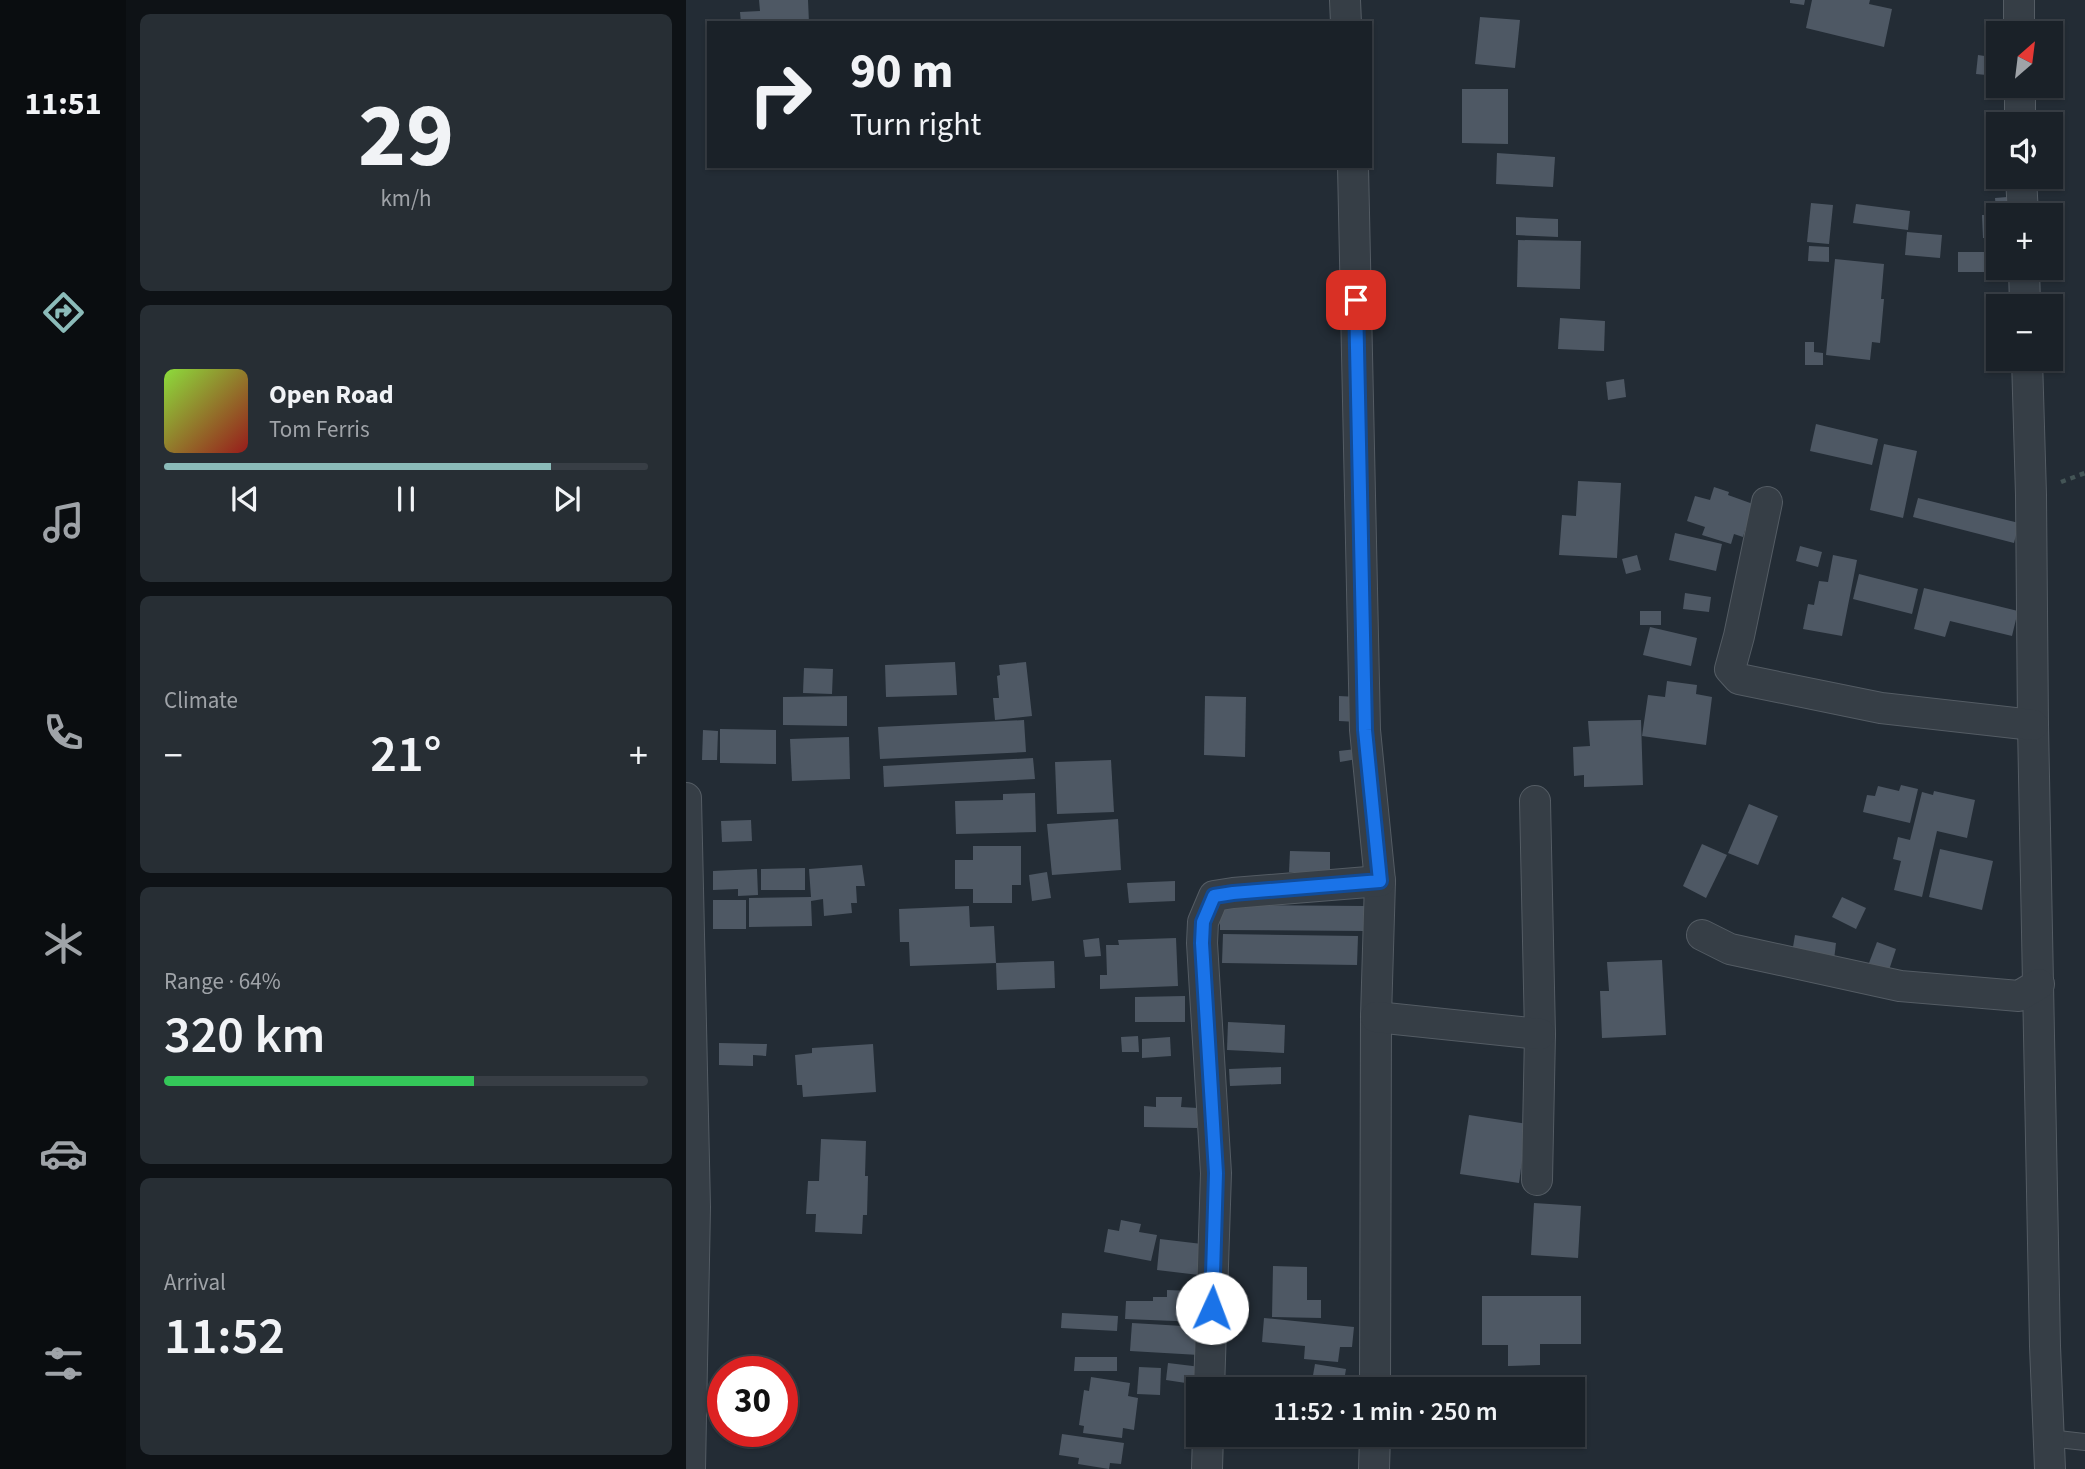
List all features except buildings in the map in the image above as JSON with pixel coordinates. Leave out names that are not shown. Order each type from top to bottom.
[{"type":"street","points":[[1345,0],[1346,21]]},
{"type":"street","points":[[2018,0],[2019,21]]},
{"type":"street","points":[[1353,168],[1365,730],[1380,881],[1376,1017],[1375,1377]]},
{"type":"street","points":[[2027,371],[2045,1346],[2050,1469]]},
{"type":"street","points":[[1767,502],[1730,669],[1739,679],[1881,708],[2033,725]]},
{"type":"street","points":[[686,798],[695,1207],[690,1469]]},
{"type":"street","points":[[1535,802],[1540,1034],[1537,1180]]},
{"type":"street","points":[[1209,1377],[1216,1173],[1203,922],[1214,896],[1380,881]]},
{"type":"street","points":[[1702,935],[1730,949],[1900,986],[2020,996],[2039,984]]},
{"type":"street","points":[[1376,1017],[1540,1034]]},
{"type":"street","points":[[1207,1469],[1208,1447]]},
{"type":"street","points":[[1374,1469],[1375,1447]]},
{"type":"lane","points":[[2049,1438],[2085,1442]]},
{"type":"route","points":[[1212,1308],[1216,1173],[1203,922],[1214,896],[1380,881],[1365,730],[1356,300]]}]
